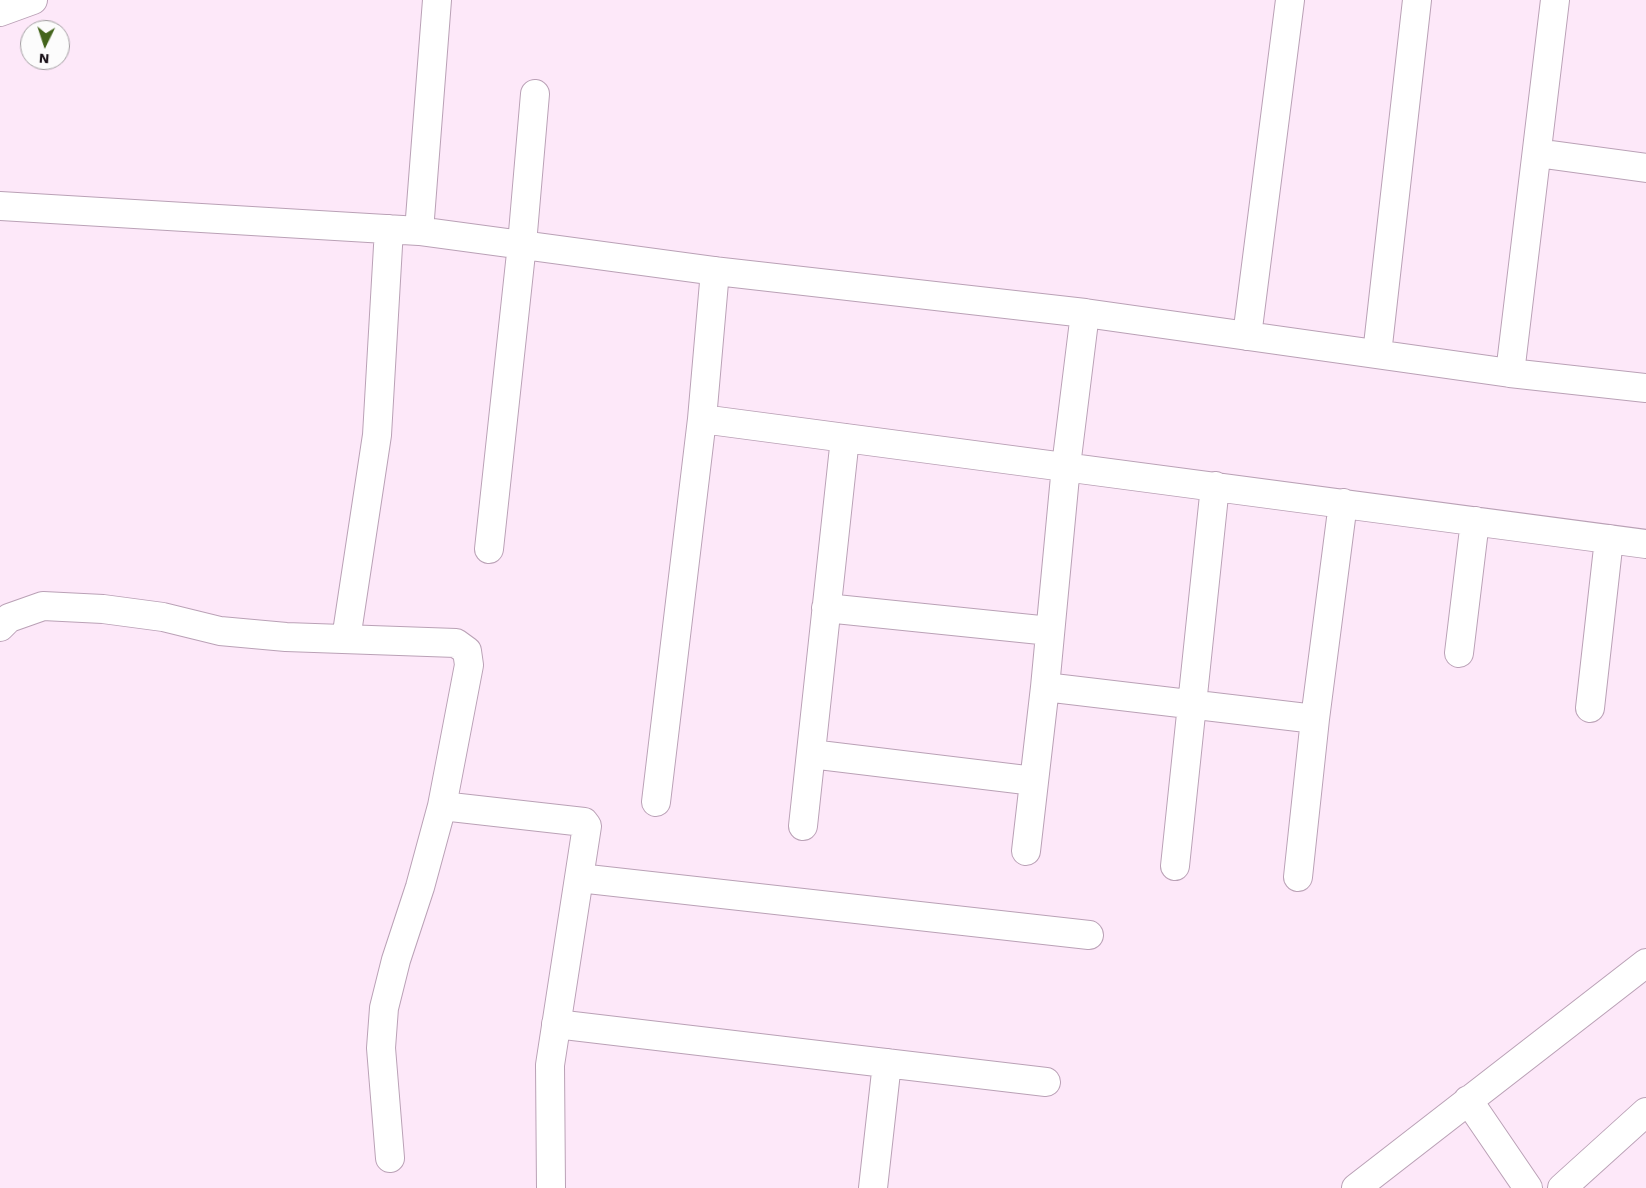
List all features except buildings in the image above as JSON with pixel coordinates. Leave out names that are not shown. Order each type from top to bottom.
[{"type":"main road","points":[[0,12],[33,0]]},
{"type":"main road","points":[[419,231],[437,0]]},
{"type":"main road","points":[[1247,336],[1290,0]]},
{"type":"main road","points":[[1377,354],[1417,0]]},
{"type":"main road","points":[[1510,373],[1555,0]]},
{"type":"main road","points":[[489,549],[522,244],[534,94]]},
{"type":"main road","points":[[1537,153],[1646,168]]},
{"type":"main road","points":[[0,206],[419,231],[715,271],[1085,314],[1510,373],[1646,388]]},
{"type":"main road","points":[[346,639],[377,435],[389,229]]},
{"type":"main road","points":[[656,802],[702,419],[715,271]]},
{"type":"main road","points":[[1026,851],[1045,686],[1066,466],[1085,314]]},
{"type":"main road","points":[[702,419],[1646,544]]},
{"type":"main road","points":[[803,826],[845,438]]},
{"type":"main road","points":[[1175,866],[1215,486]]},
{"type":"main road","points":[[1298,877],[1315,719],[1343,503]]},
{"type":"main road","points":[[1459,653],[1475,520]]},
{"type":"main road","points":[[1590,708],[1609,538]]},
{"type":"main road","points":[[0,627],[9,618],[43,606],[104,609],[163,617],[220,631],[286,637],[456,644],[467,651],[469,665],[442,806],[420,887],[396,960],[384,1008],[381,1048],[390,1158]]},
{"type":"main road","points":[[826,608],[1050,631]]},
{"type":"main road","points":[[1045,686],[1315,719]]},
{"type":"main road","points":[[811,754],[1034,781]]},
{"type":"main road","points":[[442,806],[584,822],[587,826],[550,1065],[551,1188]]},
{"type":"main road","points":[[579,878],[1088,935]]},
{"type":"main road","points":[[1356,1188],[1646,963]]},
{"type":"main road","points":[[556,1024],[1046,1082]]},
{"type":"main road","points":[[873,1188],[887,1063]]},
{"type":"main road","points":[[1468,1100],[1528,1188]]},
{"type":"main road","points":[[1562,1188],[1646,1112]]}]
